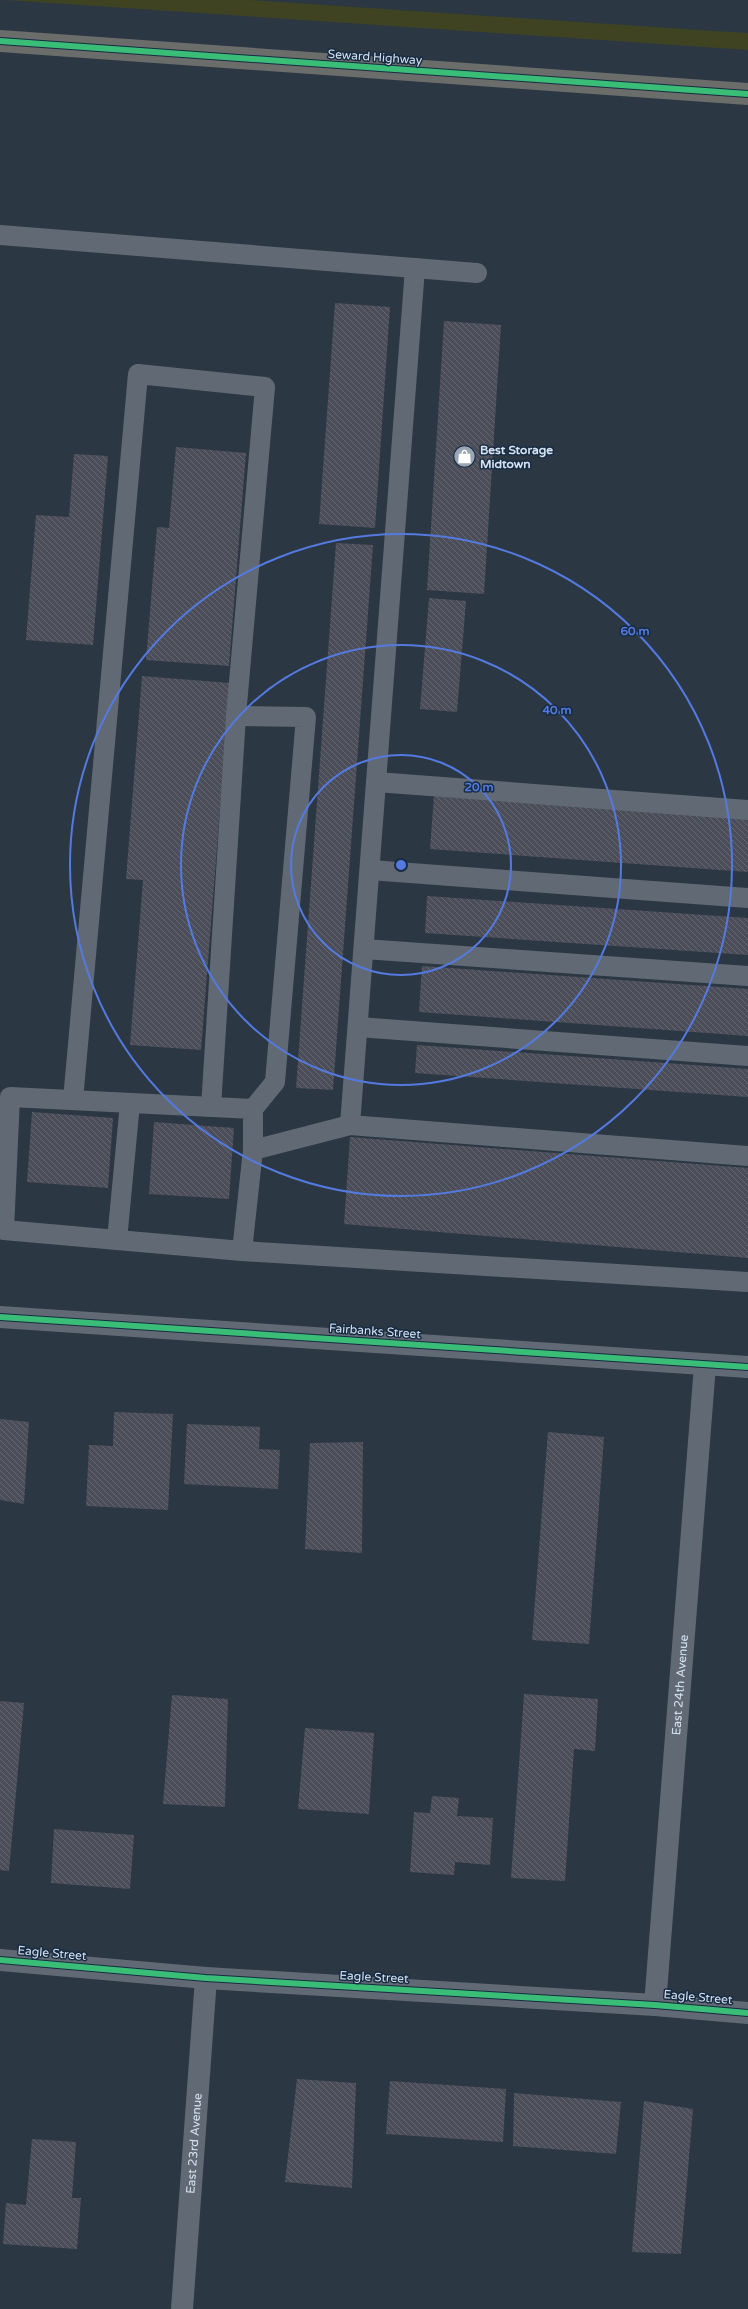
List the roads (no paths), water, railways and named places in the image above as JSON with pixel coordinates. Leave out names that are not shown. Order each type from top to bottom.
[{"type":"highway","name":"Seward Highway","points":[[0,41],[748,94]]},
{"type":"street","name":"Fairbanks Street","points":[[0,1317],[748,1367]]},
{"type":"street","name":"East 24th Avenue","points":[[655,2005],[705,1365]]},
{"type":"street","name":"Eagle Street","points":[[0,1960],[206,1978],[748,2012]]},
{"type":"street","name":"East 23rd Avenue","points":[[182,2309],[206,1978]]},
{"type":"lane","points":[[0,235],[477,273]]},
{"type":"lane","points":[[350,1125],[415,268]]},
{"type":"lane","points":[[73,1100],[138,374],[266,387],[236,716],[211,1107]]},
{"type":"lane","points":[[236,716],[306,717],[275,1082],[253,1109],[253,1150],[242,1251]]},
{"type":"lane","points":[[376,782],[748,810]]},
{"type":"lane","points":[[370,870],[748,898]]},
{"type":"lane","points":[[364,949],[748,976]]},
{"type":"lane","points":[[358,1027],[748,1056]]},
{"type":"lane","points":[[253,1109],[10,1098],[4,1230],[242,1251],[748,1282]]},
{"type":"lane","points":[[117,1240],[130,1103]]},
{"type":"lane","points":[[253,1150],[350,1125],[748,1156]]},
{"type":"place","name":"Best Storage Midtown","points":[[464,457]]}]
